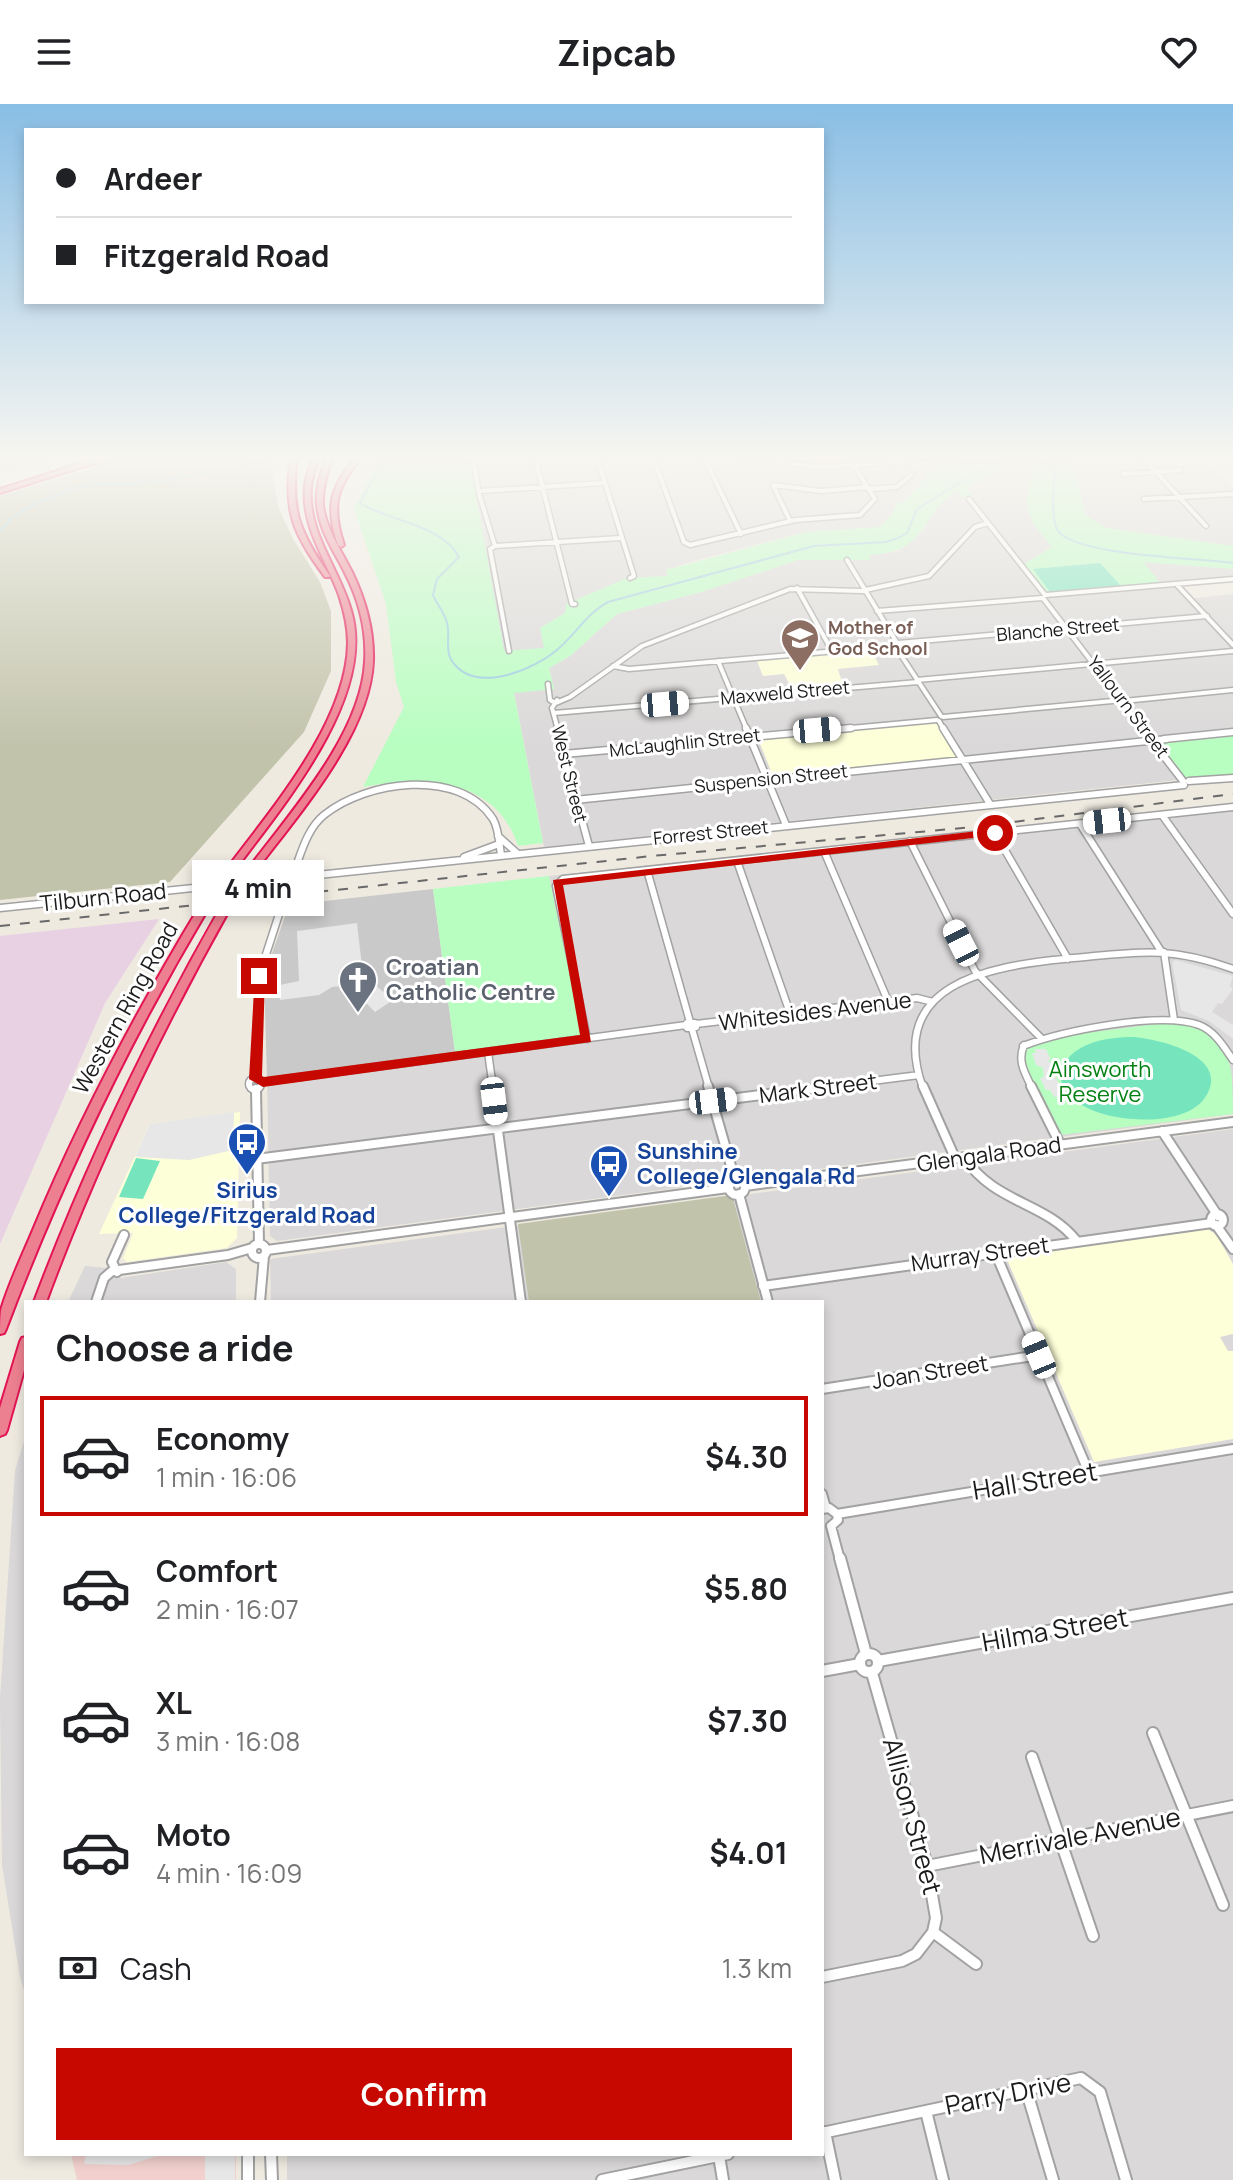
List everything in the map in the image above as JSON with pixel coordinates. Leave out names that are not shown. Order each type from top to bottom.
[{"type":"highway","points":[[315,554],[346,602]]},
{"type":"highway","name":"Western Ring Road","points":[[0,1329],[48,1206],[99,1093],[157,984],[203,909],[332,721],[351,658],[352,632],[346,602],[322,554]]},
{"type":"highway","name":"Western Ring Road","points":[[41,1300],[96,1157],[170,1004],[227,905],[251,878],[345,737],[365,693],[369,651],[362,605],[340,554]]},
{"type":"highway","points":[[344,554],[354,583]]},
{"type":"highway","points":[[0,1430],[24,1349]]},
{"type":"street","points":[[491,554],[509,651]]},
{"type":"street","points":[[559,554],[572,604],[575,604]]},
{"type":"street","points":[[626,554],[634,576],[630,578]]},
{"type":"street","points":[[555,703],[642,646],[799,588],[864,590],[929,576],[950,554]]},
{"type":"street","name":"Yallourn Street","points":[[1012,554],[1186,782]]},
{"type":"street","points":[[847,560],[990,804]]},
{"type":"street","points":[[877,611],[1233,579]]},
{"type":"street","points":[[1178,586],[1233,648]]},
{"type":"street","points":[[799,588],[832,651]]},
{"type":"street","name":"Blanche Street","points":[[613,666],[629,669],[1207,616]]},
{"type":"street","name":"Maxweld Street","points":[[554,714],[1095,664],[1233,648]]},
{"type":"street","points":[[718,661],[786,825]]},
{"type":"street","name":"West Street","points":[[548,684],[587,846]]},
{"type":"street","name":"McLaughlin Street","points":[[564,755],[1233,690]]},
{"type":"street","name":"Suspension Street","points":[[575,799],[1233,732]]},
{"type":"street","name":"Forrest Street","points":[[251,878],[518,854],[1233,778]]},
{"type":"street","points":[[260,1289],[254,1251],[256,1159],[252,1084],[259,976],[307,837],[322,817],[347,799],[392,786],[422,785],[462,794],[488,813],[498,836],[501,855]]},
{"type":"street","points":[[587,1039],[557,882],[1233,807]]},
{"type":"street","points":[[1162,815],[1233,914]]},
{"type":"street","points":[[1080,824],[1160,951],[1174,1020]]},
{"type":"street","points":[[995,833],[1068,959]]},
{"type":"street","points":[[498,836],[518,854]]},
{"type":"street","points":[[910,841],[976,973],[1039,1036]]},
{"type":"street","points":[[458,860],[499,844]]},
{"type":"street","points":[[824,851],[888,1001]]},
{"type":"street","points":[[737,861],[790,1013]]},
{"type":"street","points":[[647,870],[735,1180],[745,1186],[739,1194]]},
{"type":"street","name":"Tilburn Road","points":[[0,908],[251,878]]},
{"type":"street","points":[[1074,1240],[1063,1224],[995,1190],[959,1158],[919,1075],[915,1040],[923,1016],[950,987],[976,973],[1004,966],[1160,951],[1229,967],[1233,960]]},
{"type":"street","name":"Whitesides Avenue","points":[[252,1084],[888,1001],[917,998],[933,1002]]},
{"type":"street","points":[[1060,1144],[1021,1065],[1023,1046],[1039,1036],[1174,1020],[1199,1025],[1213,1033],[1233,1060]]},
{"type":"street","points":[[488,1052],[521,1300]]},
{"type":"street","name":"Mark Street","points":[[256,1159],[919,1075]]},
{"type":"street","name":"Glengala Road","points":[[745,1186],[1233,1122]]},
{"type":"street","points":[[1165,1130],[1220,1220],[1233,1249]]},
{"type":"street","points":[[728,1188],[735,1180]]},
{"type":"street","points":[[97,1300],[101,1289],[117,1271],[728,1188],[739,1194],[767,1300]]},
{"type":"street","name":"Murray Street","points":[[763,1286],[1220,1220]]},
{"type":"street","points":[[117,1271],[112,1262],[124,1235]]},
{"type":"street","points":[[254,1251],[265,1253]]},
{"type":"street","points":[[995,1252],[1089,1473]]},
{"type":"street","points":[[260,1300],[265,1253]]},
{"type":"street","name":"Joan Street","points":[[824,1389],[1039,1355]]},
{"type":"street","name":"Hall Street","points":[[837,1514],[1233,1449]]},
{"type":"street","points":[[824,1508],[837,1514],[836,1523],[826,1524],[866,1654],[878,1661],[878,1668],[872,1673],[866,1672],[860,1664],[866,1654]]},
{"type":"street","name":"Hilma Street","points":[[878,1661],[1233,1598]]},
{"type":"street","points":[[824,1671],[860,1664]]},
{"type":"street","name":"Allison Street","points":[[872,1673],[936,1901],[933,1932]]},
{"type":"street","points":[[1153,1733],[1223,1905]]},
{"type":"street","points":[[1032,1757],[1093,1936]]},
{"type":"street","name":"Merrivale Avenue","points":[[927,1866],[1233,1806]]},
{"type":"street","points":[[824,1974],[902,1961],[916,1954],[933,1932],[976,1964]]},
{"type":"street","name":"Parry Drive","points":[[824,2132],[1081,2078],[1100,2092],[1126,2180]]},
{"type":"street","points":[[1026,2089],[1053,2180]]},
{"type":"street","points":[[926,2111],[943,2180]]},
{"type":"street","points":[[824,2136],[835,2180]]},
{"type":"street","points":[[248,2156],[248,2180]]},
{"type":"street","points":[[271,2156],[272,2180]]},
{"type":"street","points":[[609,2179],[719,2156]]},
{"type":"street","points":[[723,2180],[724,2156]]},
{"type":"shaded area","points":[[0,554],[302,554],[320,582],[331,611],[331,671],[304,732],[170,882],[0,900]]},
{"type":"shaded area","points":[[486,554],[721,554],[666,570],[668,576],[631,579],[567,604],[565,613],[540,628],[545,648],[503,651]]},
{"type":"shaded area","points":[[1116,554],[1160,583],[1141,561],[1233,569],[1233,577],[1179,582],[1177,588],[1186,599],[1233,594],[1233,729],[1146,738],[1178,780],[544,847],[514,692],[554,689],[549,668],[570,656],[617,614],[701,592],[799,559],[843,559],[858,588],[866,587],[851,559],[870,560],[868,555]],"holes":[[[878,665],[837,669],[844,683],[792,689],[785,674]]]},
{"type":"shaded area","name":"Mother of God School","points":[[871,650],[879,665],[838,669],[842,684],[792,689],[784,674],[763,676],[757,661]]},
{"type":"shaded area","points":[[936,722],[957,758],[773,776],[758,739]]},
{"type":"shaded area","points":[[1233,803],[1233,1114],[277,1241],[270,1236],[267,1077],[582,1035],[549,876]]},
{"type":"shaded area","name":"Croatian Catholic Centre","points":[[433,889],[455,1052],[267,1077],[264,976],[289,905]]},
{"type":"shaded area","points":[[159,919],[105,1003],[0,1244],[0,936]]},
{"type":"shaded area","points":[[357,923],[363,975],[393,1000],[375,1012],[348,985],[332,987],[319,995],[280,1000],[280,985],[299,981],[297,931]]},
{"type":"shaded area","points":[[1176,960],[1233,976],[1230,986],[1233,989],[1212,1012],[1233,1025],[1233,1039],[1209,1021],[1181,1010],[1172,962]]},
{"type":"shaded area","points":[[1035,1049],[1046,1049],[1051,1060],[1047,1061],[1059,1065],[1056,1078],[1065,1095],[1054,1097],[1050,1090],[1046,1090],[1040,1078],[1044,1077],[1043,1068],[1036,1065],[1032,1053],[1036,1053]]},
{"type":"shaded area","points":[[234,1112],[233,1150],[189,1160],[135,1157],[150,1124]]},
{"type":"shaded area","points":[[240,1112],[237,1238],[227,1248],[127,1262],[123,1258],[133,1233],[99,1234],[150,1124]]},
{"type":"shaded area","points":[[1233,1129],[1233,2180],[287,2180],[287,2156],[824,2156],[824,1300],[271,1300],[270,1259]]},
{"type":"shaded area","points":[[732,1195],[760,1300],[529,1300],[518,1224]]},
{"type":"shaded area","points":[[1207,1229],[1216,1234],[1233,1264],[1233,1334],[1220,1337],[1228,1351],[1233,1351],[1233,1439],[1094,1462],[1006,1257]]},
{"type":"shaded area","points":[[226,1262],[236,1269],[236,1300],[69,1300],[85,1266],[107,1268],[121,1278]]},
{"type":"shaded area","points":[[24,1441],[24,1990],[2,1865],[0,1699],[15,1471]]},
{"type":"shaded area","points":[[71,2156],[236,2156],[236,2180],[77,2180]]},
{"type":"shaded area","points":[[86,2156],[157,2156],[128,2165],[84,2164]]},
{"type":"shaded area","points":[[205,2156],[235,2156],[235,2180],[205,2180]]},
{"type":"green space","points":[[369,554],[486,554],[504,651],[544,648],[540,628],[565,613],[566,604],[627,578],[668,576],[666,570],[725,554],[880,554],[869,555],[871,560],[798,560],[701,592],[617,614],[570,656],[549,668],[554,689],[514,693],[543,843],[518,846],[507,823],[493,806],[475,794],[454,786],[409,781],[363,787],[404,707],[396,682],[386,604]]},
{"type":"green space","points":[[1041,554],[1233,554],[1233,569],[1143,562],[1161,584],[1046,593],[1024,564]]},
{"type":"green space","points":[[1100,563],[1121,586],[1050,592],[1033,569]]},
{"type":"green space","points":[[1233,734],[1233,776],[1187,779],[1158,742]]},
{"type":"green space","points":[[549,876],[582,1035],[455,1052],[433,889]]},
{"type":"green space","name":"Ainsworth Reserve","points":[[1174,1022],[1193,1027],[1219,1042],[1230,1065],[1233,1114],[1060,1135],[1024,1064],[1028,1046],[1045,1038]]},
{"type":"green space","points":[[1134,1037],[1172,1045],[1198,1058],[1211,1077],[1209,1090],[1201,1102],[1189,1111],[1173,1116],[1138,1119],[1105,1114],[1071,1097],[1060,1075],[1071,1056],[1089,1044]]},
{"type":"green space","points":[[136,1158],[160,1161],[143,1199],[119,1197]]},
{"type":"waterway","points":[[457,554],[459,557],[437,579],[433,595],[447,623],[448,650],[451,660],[466,673],[493,678],[522,670],[548,657],[608,602],[785,554]]},
{"type":"waterway","points":[[1139,554],[1233,563]]},
{"type":"railway","points":[[0,926],[652,856],[974,827],[1233,794]]},
{"type":"place","name":"Mother of God School","points":[[800,672]]},
{"type":"place","name":"Croatian Catholic Centre","points":[[358,1014]]},
{"type":"place","name":"Sirius College/Fitzgerald Road","points":[[247,1176]]},
{"type":"place","name":"Sunshine College/Glengala Rd","points":[[609,1198]]},
{"type":"route","points":[[259,976],[255,1079],[263,1082],[587,1039],[557,882],[995,833]]}]
